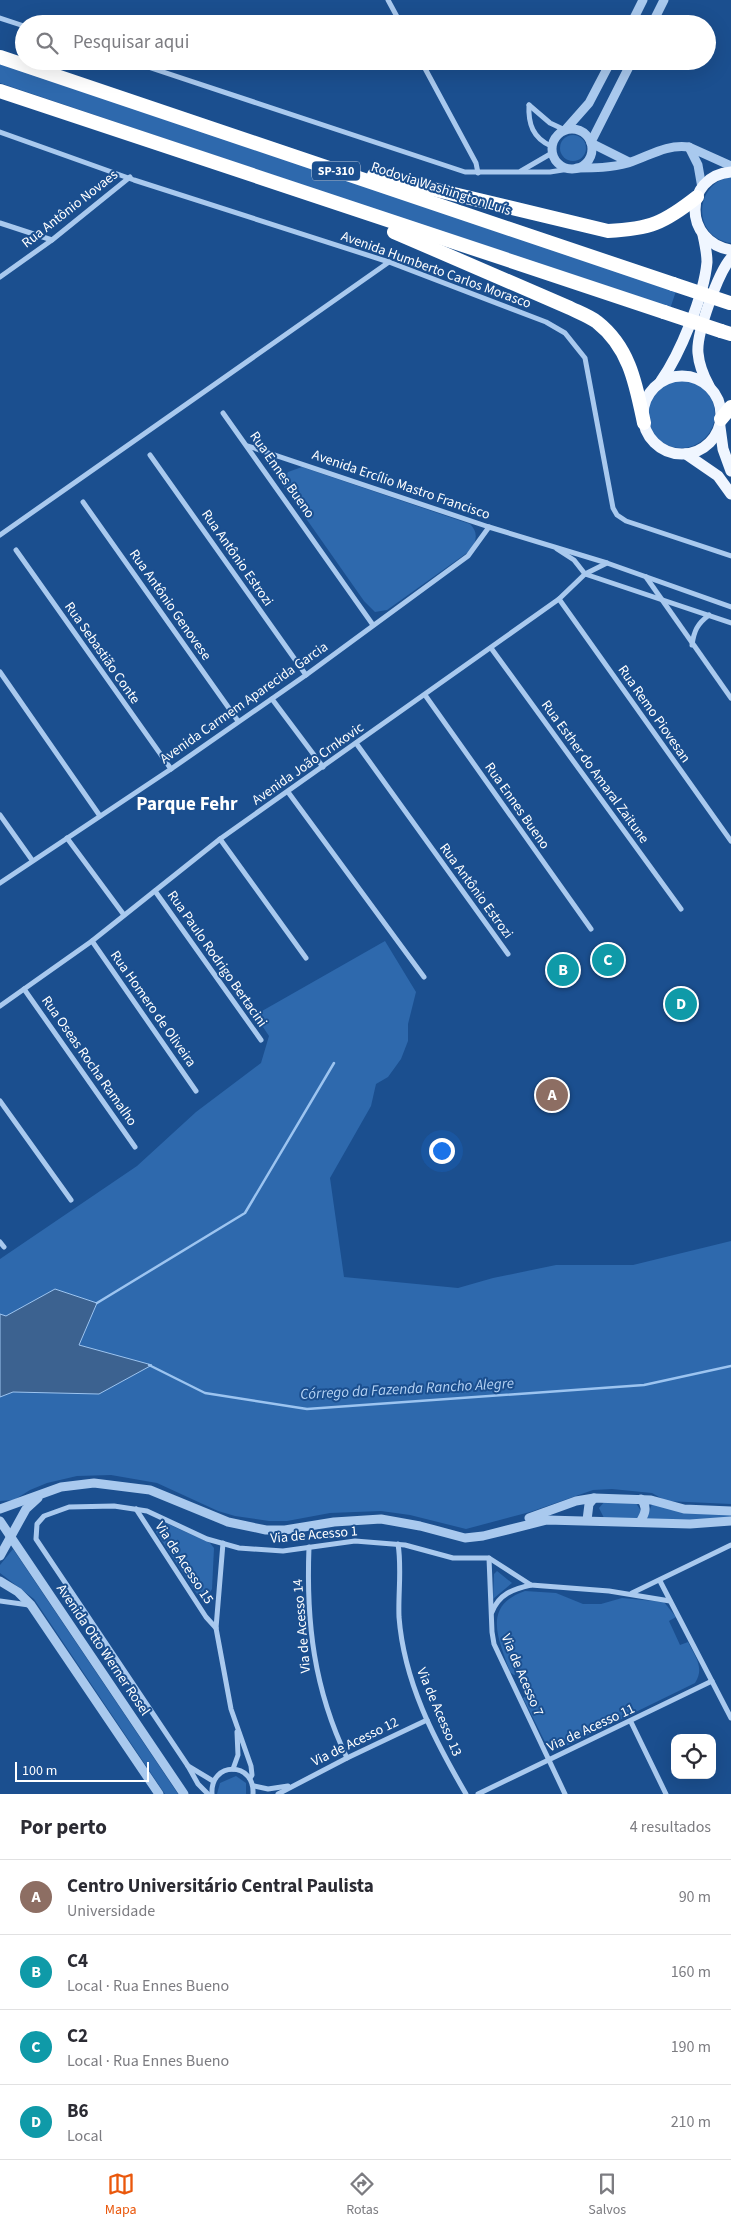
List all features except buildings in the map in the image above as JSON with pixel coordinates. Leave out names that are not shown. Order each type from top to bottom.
[{"type":"highway","name":"Rodovia Washington Luís","points":[[0,57],[15,62]]},
{"type":"highway","name":"Rodovia Washington Luís","points":[[38,70],[731,303]]},
{"type":"highway","name":"SP-310","points":[[0,91],[316,198],[726,332]]},
{"type":"highway","points":[[293,157],[608,231],[637,230],[654,225],[674,214],[700,192]]},
{"type":"highway","points":[[316,198],[570,308],[597,322],[619,345],[628,360],[644,423]]},
{"type":"highway","points":[[721,422],[731,407]]},
{"type":"main road","points":[[721,422],[716,435],[708,444],[698,451],[686,454],[674,453],[659,446],[648,433],[644,423],[646,400],[675,362],[705,274],[707,260],[703,235],[695,217],[700,192],[718,175],[731,172]]},
{"type":"main road","points":[[703,235],[712,243],[731,250]]},
{"type":"main road","points":[[731,258],[720,277],[699,337],[698,352],[700,369],[717,396],[721,408],[723,449],[731,471]]},
{"type":"main road","points":[[660,382],[670,378],[691,377],[710,387]]},
{"type":"main road","points":[[686,454],[718,476],[731,494]]},
{"type":"street","points":[[388,0],[396,15]]},
{"type":"street","points":[[636,15],[643,0]]},
{"type":"street","points":[[656,15],[664,0]]},
{"type":"street","points":[[0,18],[15,23]]},
{"type":"street","points":[[157,70],[465,172],[550,172],[573,168],[605,167],[629,162],[664,148],[689,147],[731,166]]},
{"type":"street","points":[[426,70],[476,163],[478,173]]},
{"type":"street","points":[[520,171],[552,149],[558,133],[565,129],[589,103],[606,70]]},
{"type":"street","points":[[628,70],[591,143],[589,159],[573,168],[561,166],[552,149],[539,139],[532,130],[529,119],[529,105],[550,123],[565,129],[584,132],[591,143],[629,162]]},
{"type":"street","name":"Avenida Humberto Carlos Morasco","points":[[0,132],[389,262],[546,322],[565,333],[585,358],[599,423],[609,491],[617,515],[626,521],[731,556]]},
{"type":"street","points":[[689,147],[698,165],[700,192]]},
{"type":"street","name":"Rua Antônio Novaes","points":[[0,277],[52,240],[130,177]]},
{"type":"street","points":[[0,223],[52,240]]},
{"type":"street","points":[[0,535],[389,262]]},
{"type":"street","name":"Rua Ennes Bueno","points":[[223,412],[373,625]]},
{"type":"street","name":"Avenida Ercílio Mastro Francisco","points":[[248,446],[489,527],[607,563],[731,607]]},
{"type":"street","name":"Rua Antônio Estrozi","points":[[150,455],[306,675]]},
{"type":"street","name":"Rua Antônio Genovese","points":[[83,502],[238,722]]},
{"type":"street","name":"Avenida Carmem Aparecida Garcia","points":[[0,883],[171,769],[306,675],[468,556],[489,527]]},
{"type":"street","name":"Avenida Ercílio Mastro Francisco","points":[[547,544],[569,556],[585,574],[731,623]]},
{"type":"street","name":"Rua Sebastião Conte","points":[[16,550],[171,769]]},
{"type":"street","name":"Avenida João Crnkovic","points":[[0,1006],[92,941],[220,840],[559,599],[585,574],[607,563]]},
{"type":"street","points":[[646,577],[658,598],[731,698]]},
{"type":"street","name":"Rua Remo Piovesan","points":[[559,599],[731,841]]},
{"type":"street","points":[[692,645],[694,630],[709,615]]},
{"type":"street","name":"Rua Esther do Amaral Zaitune","points":[[491,648],[681,909]]},
{"type":"street","points":[[0,672],[100,816]]},
{"type":"street","name":"Rua Ennes Bueno","points":[[425,695],[591,929]]},
{"type":"street","points":[[272,698],[322,767]]},
{"type":"street","name":"Rua Antônio Estrozi","points":[[356,743],[508,954]]},
{"type":"street","points":[[288,792],[424,977]]},
{"type":"street","points":[[0,815],[32,860]]},
{"type":"street","points":[[67,838],[124,915]]},
{"type":"street","points":[[220,840],[306,958]]},
{"type":"street","name":"Rua Paulo Rodrigo Bertacini","points":[[155,891],[261,1040]]},
{"type":"street","name":"Rua Homero de Oliveira","points":[[92,941],[196,1091]]},
{"type":"street","name":"Rua Oseas Rocha Ramalho","points":[[24,989],[135,1147]]},
{"type":"street","points":[[0,1101],[71,1200]]},
{"type":"street","points":[[0,1242],[4,1247]]},
{"type":"street","points":[[0,1509],[20,1504],[45,1492],[78,1484],[112,1484],[150,1490],[228,1522],[266,1530],[285,1530],[362,1519],[399,1521],[465,1538],[483,1536],[509,1528],[576,1501],[594,1498],[641,1499],[684,1509],[731,1511]]},
{"type":"street","points":[[0,1556],[26,1509],[45,1492]]},
{"type":"street","points":[[587,1520],[589,1504],[594,1498]]},
{"type":"street","points":[[640,1522],[645,1509],[645,1504],[641,1499]]},
{"type":"street","name":"Via de Acesso 1","points":[[188,1766],[36,1538],[37,1524],[44,1516],[69,1507],[93,1505],[136,1509],[160,1515],[207,1539],[260,1550],[283,1551],[355,1541],[398,1544],[453,1558],[489,1558]]},
{"type":"street","name":"Via de Acesso 15","points":[[136,1509],[206,1617],[216,1628]]},
{"type":"street","points":[[509,1528],[547,1520],[690,1524],[731,1521]]},
{"type":"street","name":"Avenida Otto Werner Rosel","points":[[0,1522],[184,1794]]},
{"type":"street","name":"Via de Acesso 15","points":[[223,1543],[216,1628],[227,1690],[237,1727],[251,1766],[252,1774],[250,1778],[254,1786]]},
{"type":"street","name":"Via de Acesso 13","points":[[398,1544],[400,1617],[403,1643],[412,1682],[427,1720],[466,1794]]},
{"type":"street","points":[[632,1593],[731,1545]]},
{"type":"street","name":"Via de Acesso 14","points":[[309,1547],[309,1604],[316,1670],[331,1723],[347,1758]]},
{"type":"street","points":[[489,1558],[531,1585]]},
{"type":"street","name":"Via de Acesso 7","points":[[489,1558],[492,1632],[499,1657],[565,1794]]},
{"type":"street","points":[[0,1581],[18,1592],[31,1605],[159,1794]]},
{"type":"street","points":[[660,1581],[731,1718]]},
{"type":"street","points":[[491,1615],[502,1596],[516,1588],[531,1585],[632,1593],[670,1601]]},
{"type":"street","points":[[0,1601],[31,1605]]},
{"type":"street","name":"Via de Acesso 11","points":[[478,1794],[630,1722],[712,1680]]},
{"type":"street","name":"Via de Acesso 12","points":[[278,1794],[347,1758],[427,1720]]},
{"type":"street","points":[[630,1722],[666,1794]]},
{"type":"street","name":"Via de Acesso 15","points":[[233,1769],[238,1755],[237,1727]]},
{"type":"street","points":[[188,1766],[213,1781]]},
{"type":"street","points":[[188,1766],[198,1784],[210,1794],[213,1781],[222,1772],[233,1769],[240,1770],[250,1778]]},
{"type":"street","name":"Via de Acesso 12","points":[[254,1786],[273,1789],[293,1785]]},
{"type":"street","points":[[254,1786],[254,1794]]},
{"type":"shaded area","points":[[0,62],[15,67],[15,70],[24,70],[676,291],[670,309],[0,83]]},
{"type":"shaded area","points":[[573,135],[582,139],[586,148],[582,157],[573,161],[564,157],[560,148],[564,139]]},
{"type":"shaded area","points":[[731,177],[731,243],[718,239],[709,231],[704,222],[702,210],[704,199],[709,189],[718,181]]},
{"type":"shaded area","points":[[681,380],[694,383],[705,390],[712,401],[715,414],[712,427],[705,438],[694,445],[681,448],[668,445],[657,438],[650,427],[647,414],[650,401],[657,390],[668,383]]},
{"type":"shaded area","points":[[302,467],[470,524],[475,533],[473,546],[471,550],[387,610],[375,612],[364,601],[284,487],[284,481],[288,472]]},
{"type":"shaded area","points":[[385,941],[416,992],[408,1024],[408,1041],[401,1059],[388,1077],[376,1084],[371,1106],[330,1178],[344,1277],[458,1288],[493,1278],[556,1265],[633,1265],[731,1241],[731,1504],[666,1501],[652,1493],[612,1489],[593,1490],[530,1512],[466,1529],[410,1515],[381,1511],[330,1513],[287,1521],[269,1521],[235,1516],[218,1511],[157,1483],[111,1475],[77,1476],[47,1483],[30,1490],[14,1500],[0,1501],[0,1259],[137,1166],[196,1112],[261,1063],[269,1036],[255,1015]]},
{"type":"shaded area","points":[[55,1289],[97,1303],[79,1345],[152,1365],[99,1394],[13,1392],[0,1397],[0,1314],[6,1316]]},
{"type":"shaded area","points":[[605,1501],[636,1503],[641,1511],[638,1518],[604,1518],[599,1508]]},
{"type":"shaded area","points":[[652,1504],[678,1511],[731,1513],[731,1518],[707,1521],[646,1520]]},
{"type":"shaded area","points":[[166,1523],[210,1543],[214,1548],[212,1589],[208,1596],[197,1594],[156,1532],[158,1527]]},
{"type":"shaded area","points":[[13,1549],[178,1794],[165,1794],[34,1599],[0,1573],[0,1565]]},
{"type":"shaded area","points":[[497,1571],[512,1583],[493,1599],[494,1574]]},
{"type":"shaded area","points":[[525,1591],[556,1593],[583,1604],[601,1604],[622,1598],[664,1602],[676,1617],[669,1621],[680,1645],[688,1642],[696,1657],[699,1667],[698,1678],[695,1683],[562,1748],[554,1748],[546,1744],[523,1698],[531,1694],[520,1672],[514,1675],[510,1672],[498,1636],[498,1615],[503,1605],[511,1597]]},
{"type":"shaded area","points":[[236,1776],[246,1783],[246,1794],[217,1794],[220,1783]]},
{"type":"waterway","points":[[97,1303],[245,1213],[334,1063]]},
{"type":"waterway","name":"Córrego da Fazenda Rancho Alegre","points":[[149,1365],[205,1393],[307,1409],[644,1385],[731,1366]]},
{"type":"place","name":"C2","points":[[608,960]]},
{"type":"place","name":"C4","points":[[563,970]]},
{"type":"place","name":"B6","points":[[681,1004]]},
{"type":"place","name":"Centro Universitário Central Paulista","points":[[552,1095]]},
{"type":"district","name":"Parque Fehr","points":[[187,804]]}]
